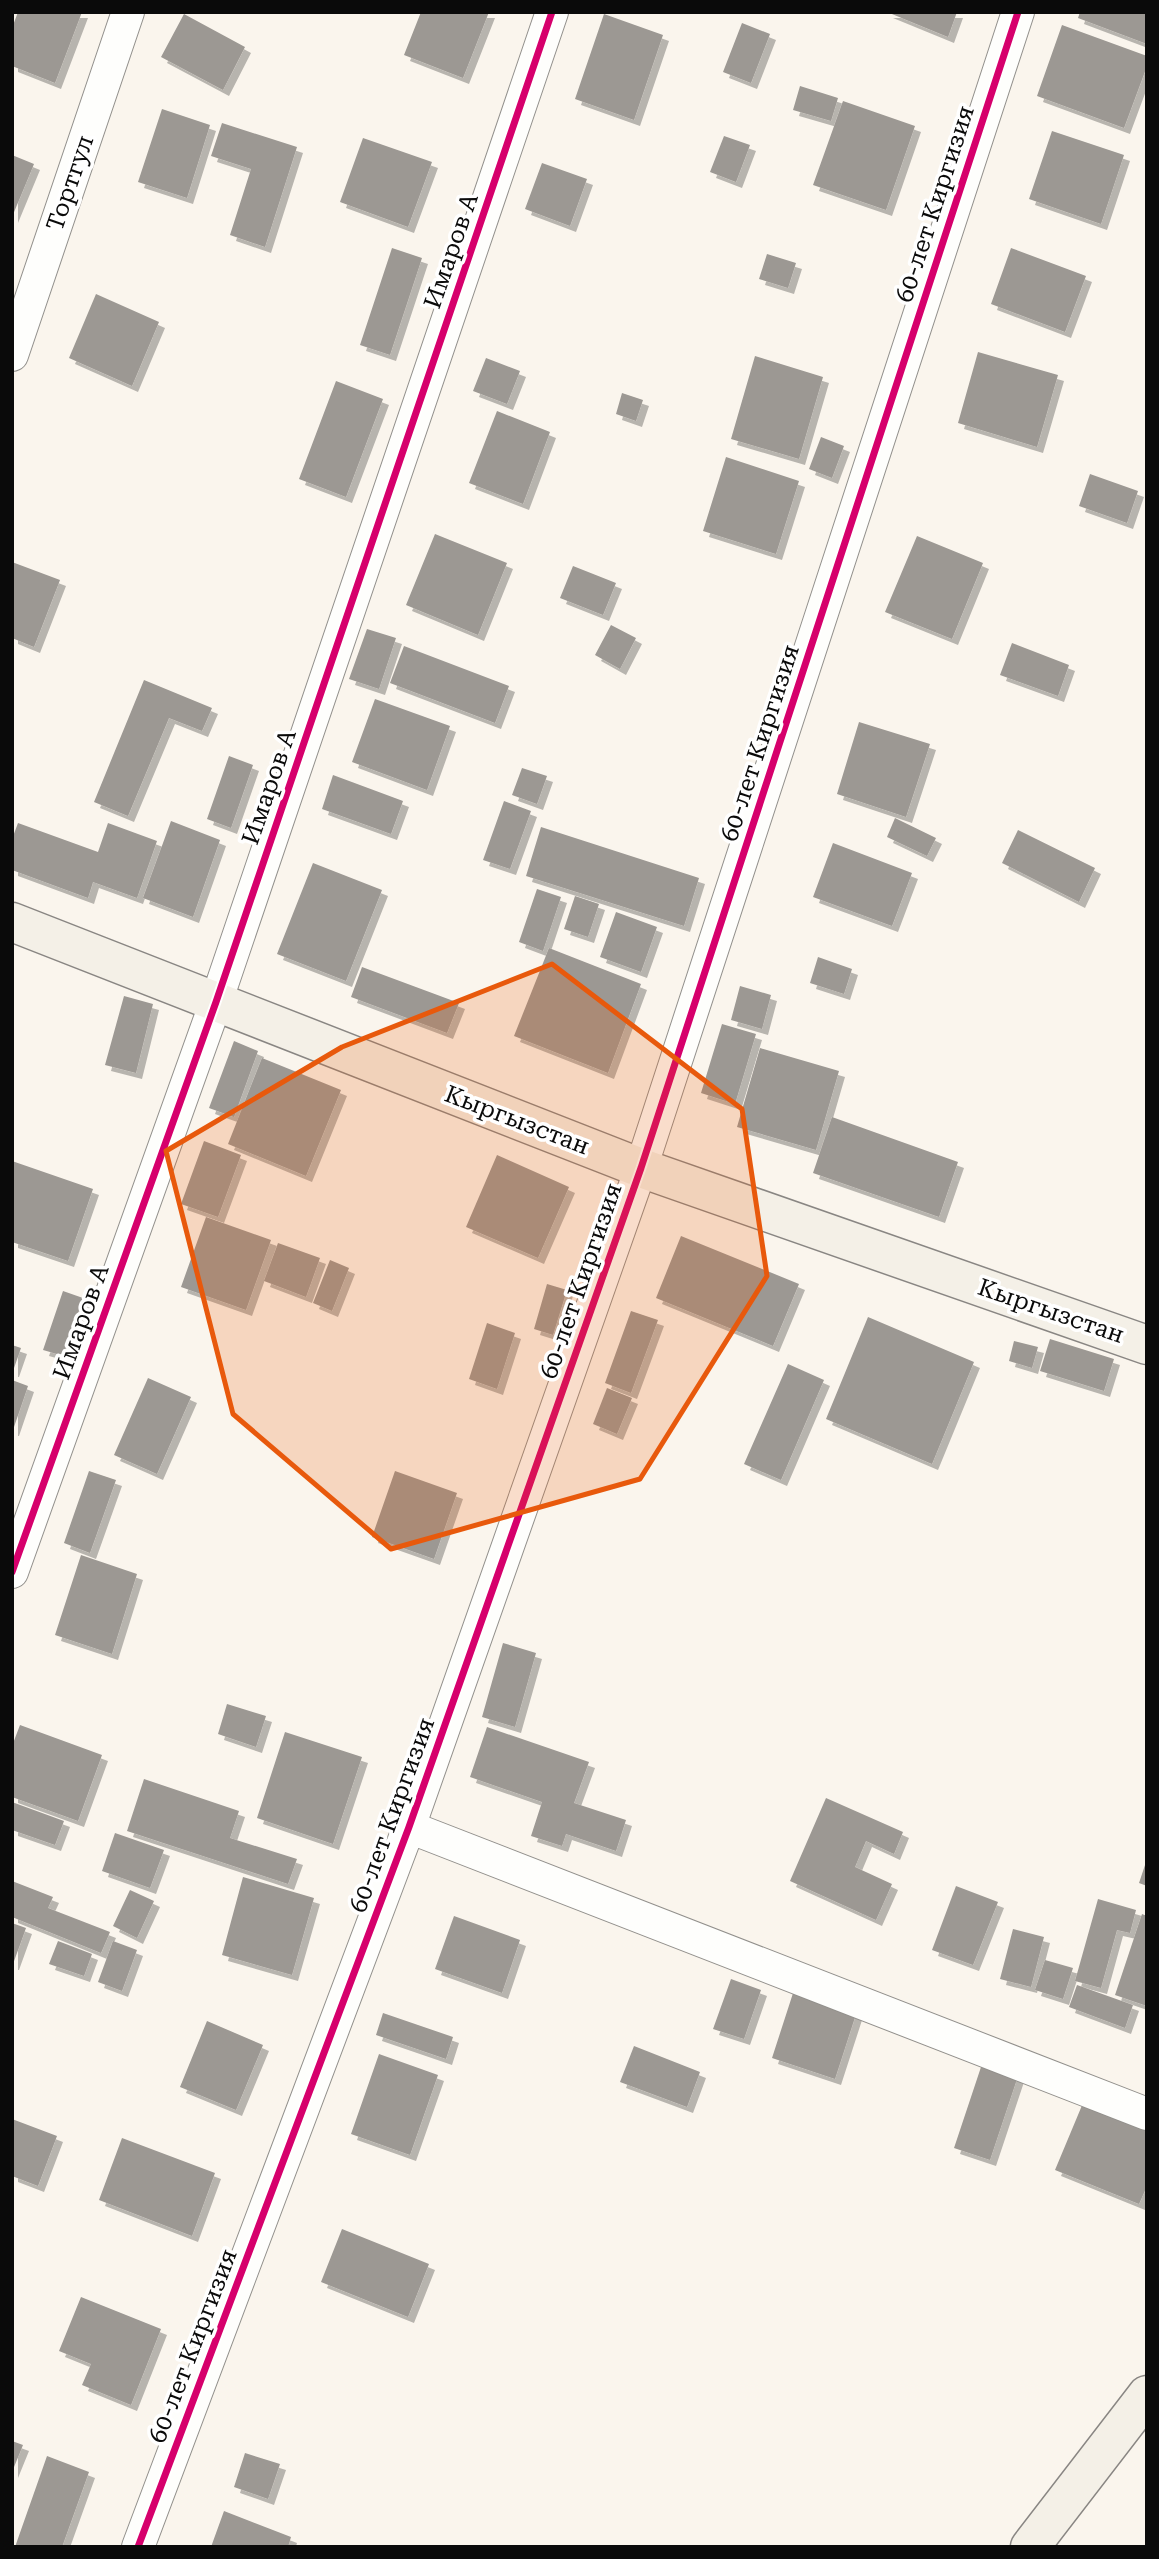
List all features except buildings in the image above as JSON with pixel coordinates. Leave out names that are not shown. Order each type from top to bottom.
[{"type":"street","name":"Тортгул","points":[[12,355],[128,12]]},
{"type":"street","name":"Имаров А","points":[[12,1572],[216,1002],[552,12]]},
{"type":"street","name":"60-лет Киргизия","points":[[138,2547],[409,1827],[641,1168],[1018,12]]},
{"type":"street","name":"Кыргызстан","points":[[12,922],[641,1168],[1147,1345]]},
{"type":"street","points":[[409,1827],[1147,2114]]},
{"type":"street","points":[[1030,2547],[1147,2395]]},
{"type":"highlighted area","points":[[552,964],[742,1109],[767,1276],[640,1479],[391,1549],[233,1414],[166,1151],[342,1047]]},
{"type":"cycle path","points":[[12,1572],[216,1002],[552,12]]},
{"type":"cycle path","points":[[138,2547],[409,1827],[641,1168],[1018,12]]}]
